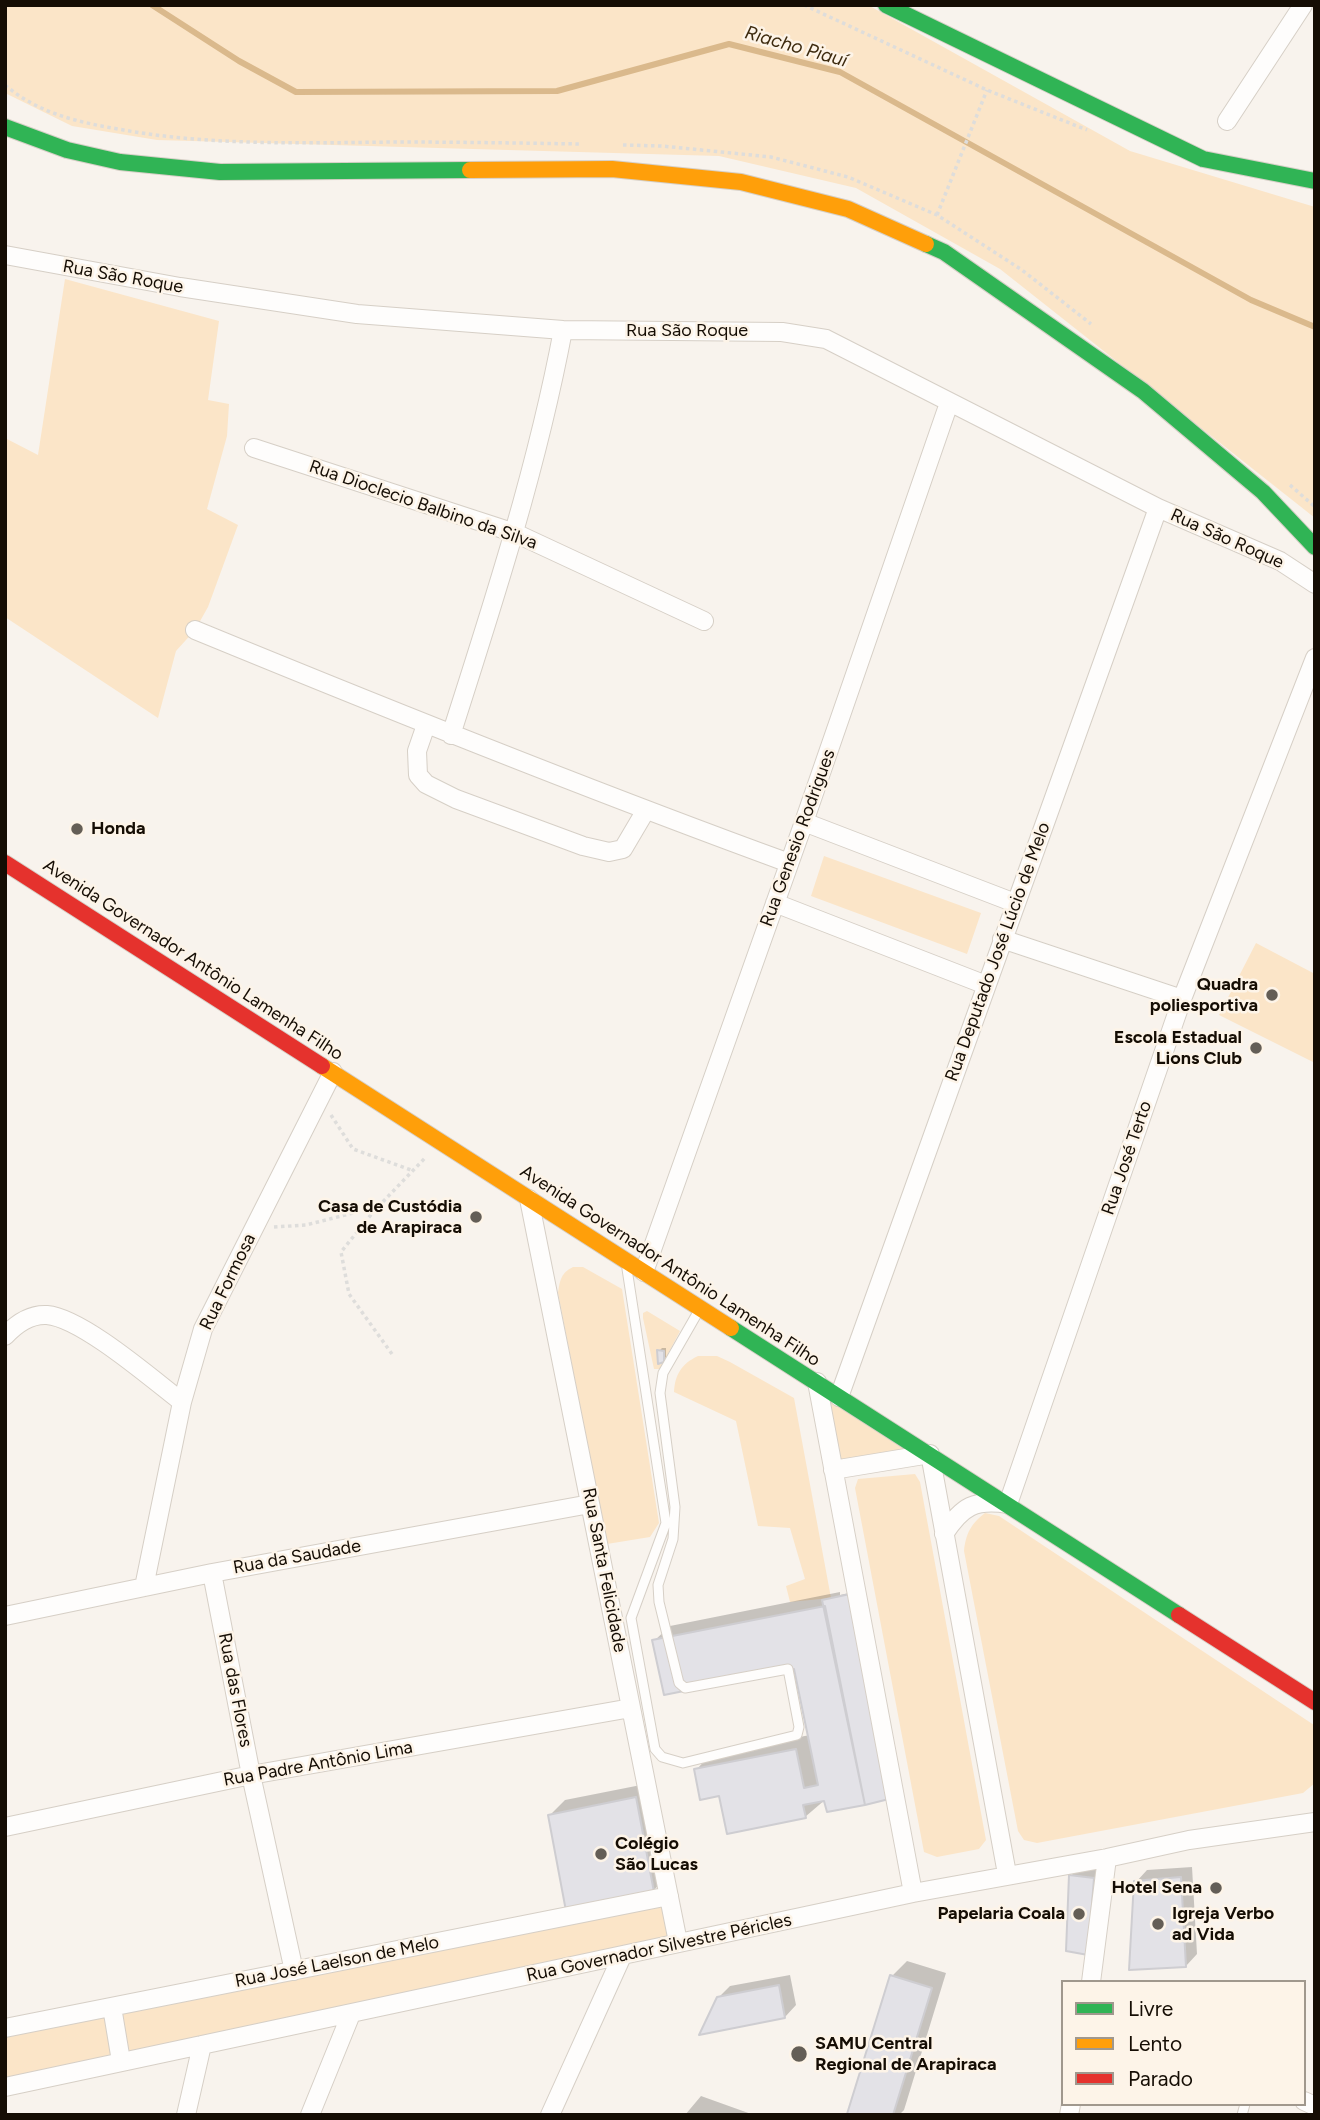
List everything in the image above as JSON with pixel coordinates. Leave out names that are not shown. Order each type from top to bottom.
[{"type":"main road","points":[[886,5],[1203,159],[1315,181]]},
{"type":"main road","points":[[5,127],[67,150],[120,162],[220,172],[612,169],[741,182],[848,209],[944,252],[1143,391],[1263,492],[1315,547]]},
{"type":"main road","name":"Avenida Governador Antônio Lamenha Filho","points":[[5,863],[1315,1702]]},
{"type":"street","points":[[1227,121],[1303,5]]},
{"type":"street","name":"Rua São Roque","points":[[5,255],[180,287],[357,314],[564,330],[782,332],[826,339],[928,390],[949,404],[1158,508],[1280,562],[1315,584]]},
{"type":"street","points":[[451,734],[515,533],[550,399],[564,330]]},
{"type":"street","name":"Rua Genesio Rodrigues","points":[[643,1272],[804,822],[949,404]]},
{"type":"street","name":"Rua Dioclecio Balbino da Silva","points":[[254,448],[515,533],[705,621]]},
{"type":"street","name":"Rua Deputado José Lúcio de Melo","points":[[839,1396],[1158,508]]},
{"type":"street","points":[[195,630],[426,725],[789,863]]},
{"type":"street","name":"Rua José Terto","points":[[1008,1504],[1182,999],[1315,658]]},
{"type":"street","points":[[426,725],[417,751],[418,775],[426,784],[456,799],[583,846],[609,852],[623,849],[646,810]]},
{"type":"street","points":[[804,822],[1015,903]]},
{"type":"street","points":[[775,904],[986,985]]},
{"type":"street","points":[[1002,939],[1182,999]]},
{"type":"street","name":"Rua Formosa","points":[[144,1587],[182,1402],[203,1329],[332,1072]]},
{"type":"street","name":"Rua Santa Felicidade","points":[[529,1199],[678,1942]]},
{"type":"street","points":[[5,1336],[29,1317],[48,1315],[89,1332],[182,1402]]},
{"type":"street","points":[[817,1382],[913,1893]]},
{"type":"street","points":[[833,1471],[930,1454],[1007,1874]]},
{"type":"street","points":[[944,1534],[962,1510],[974,1503],[1008,1504]]},
{"type":"street","name":"Rua da Saudade","points":[[5,1616],[212,1573],[590,1504]]},
{"type":"street","name":"Rua das Flores","points":[[212,1573],[251,1775],[294,1971]]},
{"type":"street","name":"Rua Padre Antônio Lima","points":[[5,1827],[251,1775],[631,1708]]},
{"type":"street","name":"Rua Governador Silvestre Péricles","points":[[5,2087],[913,1893],[1313,1818]]},
{"type":"street","points":[[1091,1980],[1107,1858]]},
{"type":"street","name":"Rua José Laelson de Melo","points":[[5,2028],[669,1896]]},
{"type":"street","points":[[550,2115],[622,1956]]},
{"type":"street","points":[[112,2007],[121,2061]]},
{"type":"street","points":[[310,2115],[351,2014]]},
{"type":"street","points":[[186,2115],[202,2045]]},
{"type":"lane","points":[[626,1261],[666,1523],[632,1618],[655,1749],[662,1757],[683,1763],[797,1735],[799,1727],[788,1669],[685,1688],[679,1683],[659,1602],[658,1585],[673,1539],[675,1507],[660,1393],[661,1383],[663,1373],[700,1308]]},
{"type":"path","points":[[5,85],[46,111],[73,121],[153,136],[236,143],[583,144]]},
{"type":"path","points":[[937,215],[987,90]]},
{"type":"path","points":[[622,145],[662,146],[771,157],[848,177],[937,215],[1023,270],[1094,327]]},
{"type":"path","points":[[1285,481],[1315,507]]},
{"type":"path","points":[[320,1096],[353,1149],[411,1170]]},
{"type":"path","points":[[392,1354],[349,1294],[341,1252],[411,1170],[442,1142]]},
{"type":"path","points":[[255,1228],[306,1226],[361,1211],[374,1211]]},
{"type":"shaded area","points":[[5,5],[868,5],[1130,151],[1315,207],[1315,518],[1000,269],[856,188],[719,156],[157,140],[72,126],[5,93]]},
{"type":"shaded area","points":[[65,279],[219,321],[208,400],[229,404],[227,436],[207,509],[238,525],[208,607],[195,630],[176,651],[158,718],[5,617],[5,438],[38,455]]},
{"type":"shaded area","points":[[824,856],[981,913],[967,954],[811,896]]},
{"type":"shaded area","name":"Quadra poliesportiva","points":[[1256,943],[1315,974],[1315,1063],[1219,1015]]},
{"type":"shaded area","points":[[573,1267],[583,1267],[622,1289],[659,1523],[650,1537],[607,1544],[558,1293],[562,1277]]},
{"type":"shaded area","points":[[647,1311],[680,1331],[660,1369],[654,1369],[643,1318],[643,1313]]},
{"type":"shaded area","points":[[698,1356],[717,1356],[794,1398],[831,1598],[790,1602],[786,1586],[805,1579],[790,1528],[758,1526],[736,1421],[674,1392],[680,1371]]},
{"type":"shaded area","points":[[817,1382],[930,1454],[833,1470]]},
{"type":"shaded area","points":[[915,1474],[920,1482],[986,1840],[979,1849],[937,1857],[924,1852],[855,1488],[858,1479]]},
{"type":"shaded area","points":[[985,1513],[999,1516],[1314,1725],[1315,1783],[1303,1793],[1037,1843],[1024,1840],[1018,1831],[964,1551],[970,1529]]},
{"type":"shaded area","points":[[669,1896],[678,1942],[5,2087],[5,2028]]},
{"type":"building","points":[[657,1350],[664,1351],[664,1362],[658,1364]]},
{"type":"building","points":[[850,1594],[889,1799],[865,1805],[822,1600]]},
{"type":"building","points":[[825,1606],[865,1805],[827,1812],[824,1801],[803,1805],[806,1818],[727,1834],[719,1796],[700,1800],[694,1769],[796,1749],[804,1788],[818,1785],[794,1669],[664,1695],[652,1640]]},
{"type":"building","name":"Colégio São Lucas","points":[[636,1797],[654,1892],[566,1911],[548,1815]]},
{"type":"building","name":"Papelaria Coala","points":[[1069,1875],[1094,1878],[1088,1955],[1066,1951]]},
{"type":"building","name":"Igreja Verbo ad Vida","points":[[1181,1877],[1186,1967],[1129,1970],[1134,1881]]},
{"type":"building","points":[[890,1975],[932,1988],[893,2115],[849,2115],[847,2114]]},
{"type":"building","points":[[779,1985],[785,2018],[699,2035],[717,1997]]},
{"type":"waterway","name":"Riacho Piauí","points":[[152,5],[239,61],[296,92],[557,91],[729,44],[840,72],[1251,300],[1315,327]]},
{"type":"traffic: fast","points":[[886,5],[1203,159],[1315,181]]},
{"type":"traffic: fast","points":[[5,127],[67,150],[120,162],[220,172],[470,170]]},
{"type":"traffic: fast","points":[[926,244],[944,252],[1143,391],[1263,492],[1315,547]]},
{"type":"traffic: fast","points":[[731,1328],[1179,1615]]},
{"type":"traffic: slow","points":[[470,170],[612,169],[741,182],[848,209],[926,244]]},
{"type":"traffic: slow","points":[[322,1066],[731,1328]]},
{"type":"traffic: jam","points":[[5,863],[322,1066]]},
{"type":"traffic: jam","points":[[1179,1615],[1315,1702]]},
{"type":"place","name":"Honda","points":[[77,829]]},
{"type":"place","name":"Quadra poliesportiva","points":[[1272,995]]},
{"type":"place","name":"Escola Estadual Lions Club","points":[[1256,1048]]},
{"type":"place","name":"Casa de Custódia de Arapiraca","points":[[476,1217]]},
{"type":"place","name":"Colégio São Lucas","points":[[601,1854]]},
{"type":"place","name":"Hotel Sena","points":[[1216,1888]]},
{"type":"place","name":"Papelaria Coala","points":[[1079,1914]]},
{"type":"place","name":"Igreja Verbo ad Vida","points":[[1158,1924]]},
{"type":"place","name":"SAMU Central Regional de Arapiraca","points":[[799,2054]]}]
